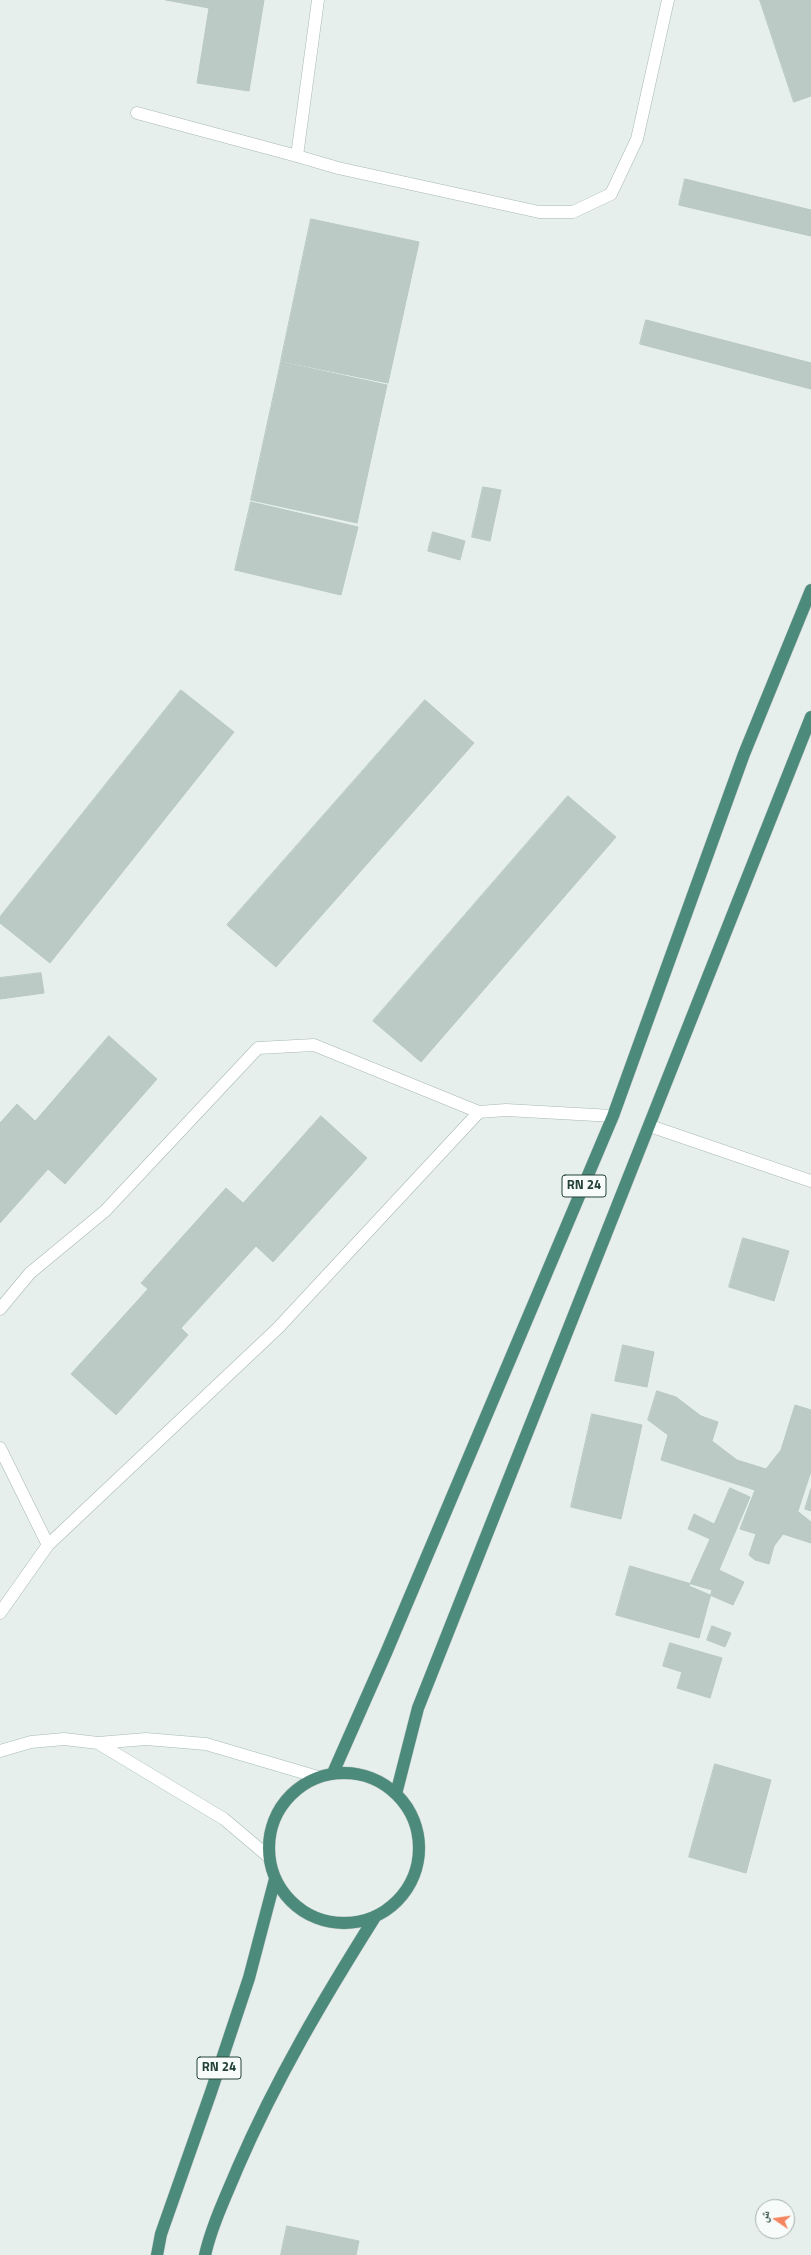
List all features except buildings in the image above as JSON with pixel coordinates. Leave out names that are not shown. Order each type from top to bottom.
[{"type":"highway","name":"RN 24","points":[[333,1774],[614,1116],[744,754],[811,590]]},
{"type":"highway","name":"RN 24","points":[[396,1794],[418,1708],[811,717]]},
{"type":"highway","points":[[350,1773],[366,1776],[382,1783],[396,1794],[407,1808],[415,1824],[418,1842],[418,1861],[412,1878],[403,1894],[390,1907],[375,1917],[356,1922],[336,1923],[317,1919],[300,1909],[285,1896],[275,1879],[269,1857],[270,1832],[280,1808],[296,1790],[318,1777],[333,1774],[350,1773]]},
{"type":"highway","name":"RN 24","points":[[157,2255],[161,2234],[249,1978],[275,1879]]},
{"type":"highway","points":[[205,2255],[228,2191],[276,2087],[311,2021],[375,1917]]},
{"type":"main road","points":[[297,156],[318,0]]},
{"type":"main road","points":[[137,114],[338,168],[539,212],[573,212],[612,194],[637,139],[668,0]]},
{"type":"main road","points":[[0,1309],[30,1273],[105,1211],[258,1048],[314,1045],[479,1112],[506,1110],[614,1116]]},
{"type":"main road","points":[[0,1613],[48,1545],[278,1328],[479,1112]]},
{"type":"main road","points":[[650,1126],[811,1181]]},
{"type":"main road","points":[[0,1448],[48,1545]]},
{"type":"main road","points":[[0,1750],[31,1742],[64,1739],[98,1743],[146,1738],[206,1744],[318,1777]]},
{"type":"main road","points":[[98,1743],[224,1819],[269,1857]]}]
